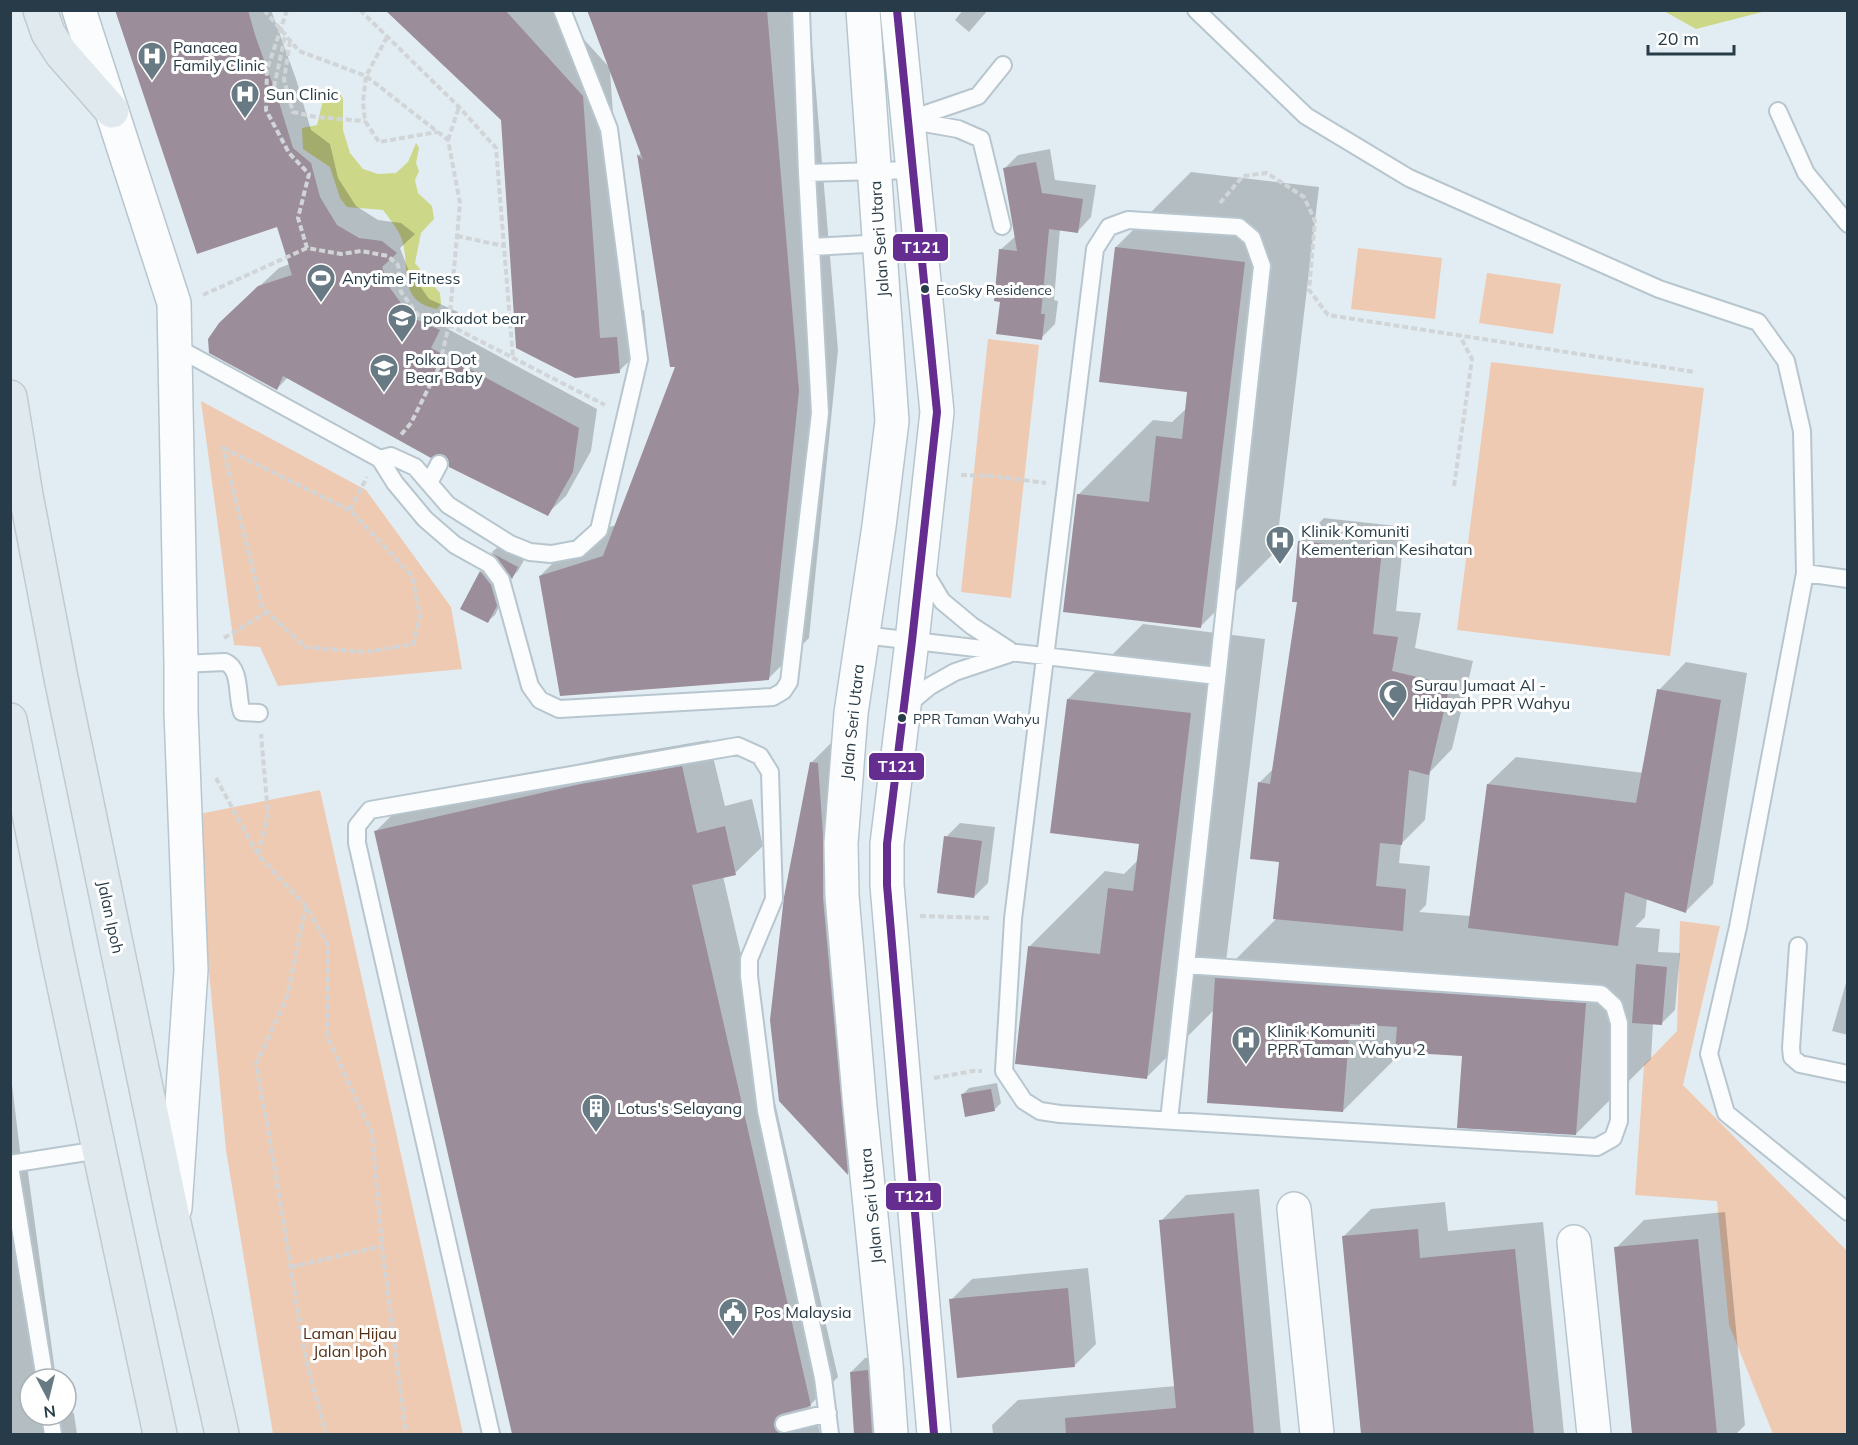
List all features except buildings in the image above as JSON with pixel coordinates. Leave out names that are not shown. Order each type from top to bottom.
[{"type":"highway","points":[[40,10],[48,33],[61,53],[112,111]]},
{"type":"highway","name":"Jalan Ipoh","points":[[10,397],[61,678],[174,1223],[222,1434]]},
{"type":"highway","points":[[10,720],[58,958],[160,1434]]},
{"type":"street","points":[[79,10],[174,303],[181,724],[191,970],[174,1223]]},
{"type":"street","name":"Jalan Seri Utara","points":[[863,10],[892,422],[851,713],[841,843],[842,896],[891,1434]]},
{"type":"street","points":[[897,10],[937,412],[887,844],[887,885],[934,1434]]},
{"type":"street","points":[[1294,1209],[1317,1434]]},
{"type":"street","points":[[1574,1242],[1594,1434]]},
{"type":"lane","points":[[380,459],[391,456],[415,467],[448,505],[510,544],[530,552],[551,554],[578,549],[599,530],[639,358],[609,129],[562,10]]},
{"type":"lane","points":[[174,346],[380,459],[395,483],[425,519],[455,545],[489,564],[501,580],[530,686],[540,700],[560,709],[773,697],[783,691],[789,682],[820,413],[801,10]]},
{"type":"lane","points":[[1196,10],[1306,116],[1409,178],[1659,289],[1758,322],[1786,361],[1802,431],[1805,573],[1738,927],[1709,1054],[1726,1113],[1848,1212]]},
{"type":"lane","points":[[908,120],[978,96],[1003,64]]},
{"type":"lane","points":[[1778,111],[1806,173],[1848,224]]},
{"type":"lane","points":[[908,120],[958,129],[981,139],[1002,226]]},
{"type":"lane","points":[[807,173],[913,170]]},
{"type":"lane","points":[[1169,1120],[1262,266],[1252,238],[1239,227],[1128,220],[1109,226],[1095,249],[1013,919],[1004,1071],[1024,1101],[1040,1111],[1078,1116],[1597,1147],[1613,1138],[1619,1122],[1619,1023],[1614,1006],[1601,994],[1186,965]]},
{"type":"lane","points":[[812,247],[919,241]]},
{"type":"lane","points":[[429,483],[439,464]]},
{"type":"lane","points":[[920,565],[942,601],[972,626],[1012,652]]},
{"type":"lane","points":[[1805,573],[1848,579]]},
{"type":"lane","points":[[862,635],[1217,676]]},
{"type":"lane","points":[[904,707],[930,686],[955,672],[1012,652]]},
{"type":"lane","points":[[181,664],[225,662],[231,664],[235,671],[242,712],[259,713]]},
{"type":"lane","points":[[491,1434],[357,843],[357,826],[370,810],[738,746],[760,756],[770,772],[774,899],[749,958],[748,976],[766,1111],[823,1378],[830,1434]]},
{"type":"lane","points":[[1798,946],[1792,1057],[1800,1064],[1848,1074]]},
{"type":"lane","points":[[43,1367],[10,1165],[99,1150]]},
{"type":"lane","points":[[784,1424],[828,1413]]},
{"type":"path","points":[[264,10],[299,51],[366,76],[448,140]]},
{"type":"path","points":[[287,10],[267,69],[266,110],[289,153],[309,174],[298,218],[307,248]]},
{"type":"path","points":[[360,10],[459,107],[496,148],[513,358]]},
{"type":"path","points":[[274,87],[285,36]]},
{"type":"path","points":[[387,37],[366,76],[363,102],[365,121],[379,142],[438,132]]},
{"type":"path","points":[[290,41],[284,80],[293,112],[316,117],[365,121]]},
{"type":"path","points":[[411,423],[439,367],[449,325],[460,203],[448,140],[459,107]]},
{"type":"path","points":[[1202,225],[1243,176],[1267,173],[1304,197],[1315,221],[1309,290],[1328,315],[1695,372]]},
{"type":"path","points":[[457,236],[504,246]]},
{"type":"path","points":[[206,294],[307,248],[340,254],[361,251],[388,256],[398,266],[401,292],[418,315],[449,325],[611,409]]},
{"type":"path","points":[[1454,486],[1472,359],[1460,336]]},
{"type":"path","points":[[223,448],[350,510],[412,576],[420,616],[413,644],[365,652],[305,647],[262,607],[223,448]]},
{"type":"path","points":[[930,474],[992,476],[1066,486]]},
{"type":"path","points":[[350,510],[362,486]]},
{"type":"path","points":[[247,624],[267,612]]},
{"type":"path","points":[[258,855],[268,814],[259,713]]},
{"type":"path","points":[[214,773],[258,855],[306,906],[328,945],[327,1036],[372,1133],[382,1246],[406,1434]]},
{"type":"path","points":[[306,906],[287,997],[256,1064],[305,1356],[326,1434]]},
{"type":"path","points":[[920,916],[966,918]]},
{"type":"path","points":[[932,1078],[973,1071]]},
{"type":"path","points":[[291,1267],[382,1246]]},
{"type":"green space","points":[[1358,248],[1442,258],[1435,319],[1351,309]]},
{"type":"green space","points":[[1487,273],[1561,284],[1553,334],[1479,323]]},
{"type":"green space","points":[[988,339],[1039,345],[1011,598],[961,592]]},
{"type":"green space","points":[[1491,362],[1704,388],[1670,656],[1457,630]]},
{"type":"green space","points":[[201,401],[366,490],[451,607],[462,669],[278,686],[260,647],[234,645]]},
{"type":"green space","name":"Laman Hijau Jalan Ipoh","points":[[320,790],[463,1434],[273,1434],[226,1150],[194,815]]},
{"type":"green space","points":[[1680,921],[1720,926],[1683,1085],[1847,1251],[1847,1434],[1773,1434],[1729,1325],[1717,1201],[1635,1195],[1644,1065],[1677,1031]]},
{"type":"shaded area","points":[[1664,10],[1766,11],[1696,29]]},
{"type":"shaded area","points":[[334,89],[343,99],[343,130],[350,153],[363,169],[378,174],[396,173],[408,162],[416,143],[419,148],[416,163],[419,171],[415,180],[418,193],[432,206],[434,219],[421,233],[415,263],[440,293],[441,304],[437,309],[424,305],[415,298],[410,290],[401,237],[383,210],[347,207],[340,198],[330,167],[303,149],[302,128],[317,125],[325,92]]},
{"type":"transit line","name":"T121","points":[[897,10],[937,412],[887,844],[887,885],[934,1434]]},
{"type":"place","name":"Panacea Family Clinic","points":[[152,82]]},
{"type":"place","name":"Sun Clinic","points":[[245,120]]},
{"type":"place","name":"EcoSky Residence","points":[[925,289]]},
{"type":"place","name":"Anytime Fitness","points":[[321,304]]},
{"type":"place","name":"polkadot bear","points":[[402,344]]},
{"type":"place","name":"Polka Dot Bear Baby","points":[[384,394]]},
{"type":"place","name":"Klinik Komuniti Kementerian Kesihatan","points":[[1280,566]]},
{"type":"place","name":"PPR Taman Wahyu","points":[[902,718]]},
{"type":"place","name":"Surau Jumaat Al - Hidayah PPR Wahyu","points":[[1393,720]]},
{"type":"place","name":"Klinik Komuniti PPR Taman Wahyu 2","points":[[1246,1066]]},
{"type":"place","name":"Lotus's Selayang","points":[[596,1134]]},
{"type":"place","name":"Pos Malaysia","points":[[733,1338]]}]
